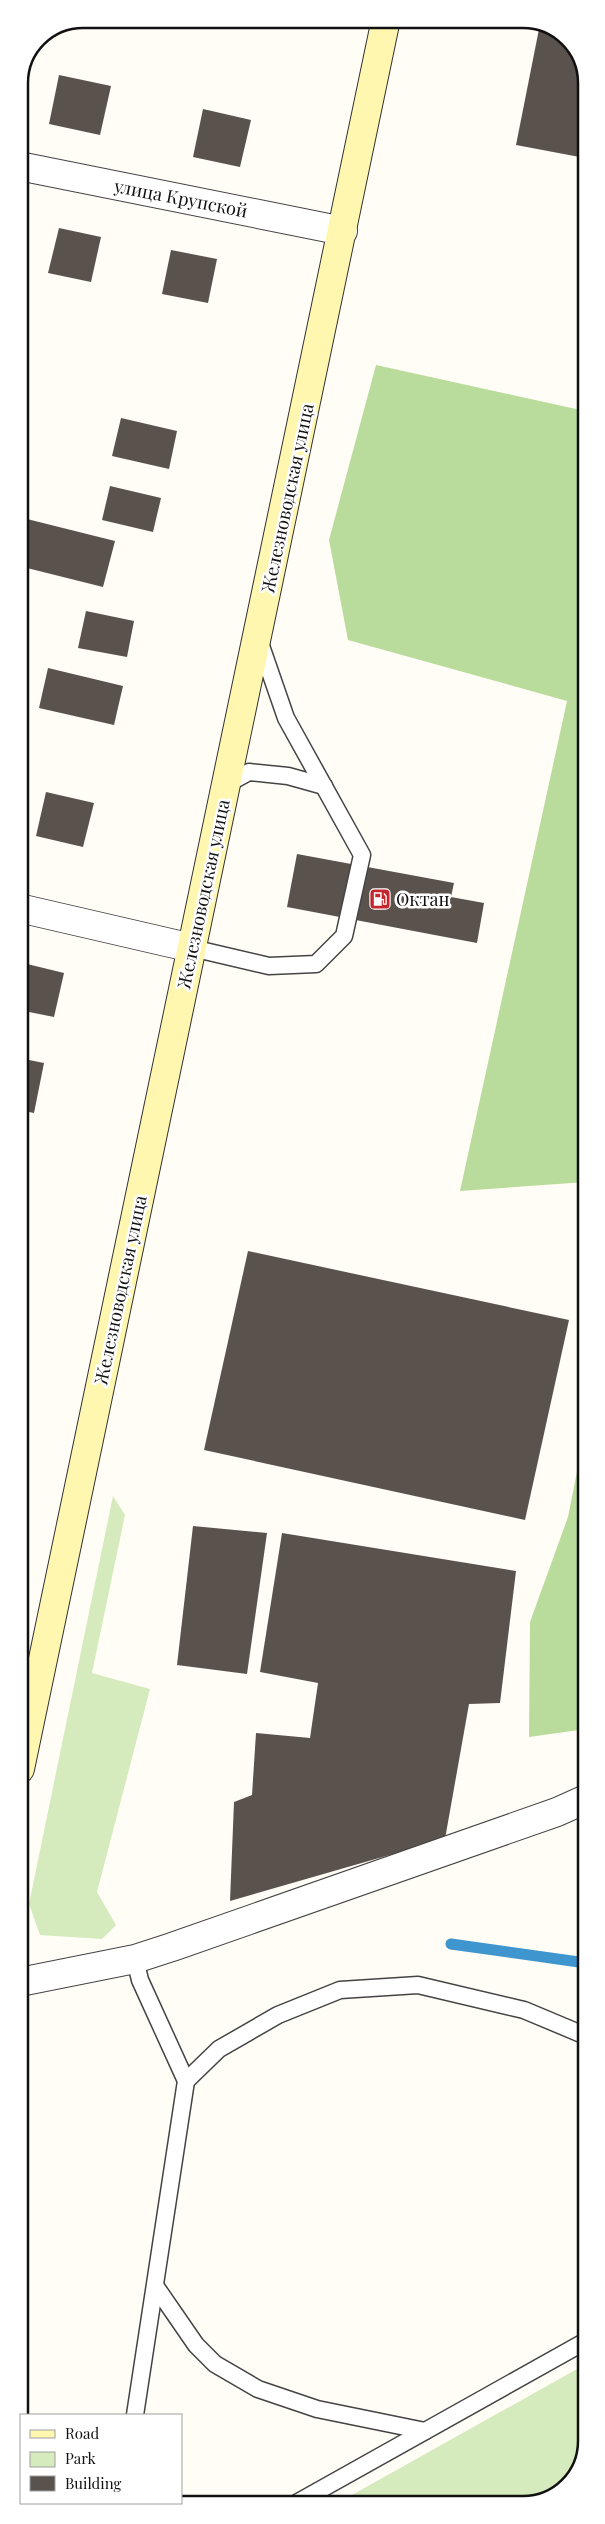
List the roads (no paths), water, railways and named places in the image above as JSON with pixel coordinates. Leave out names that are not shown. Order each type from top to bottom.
[{"type":"main road","name":"Железноводская улица","points":[[28,1731],[384,28]]},
{"type":"street","name":"улица Крупской","points":[[28,168],[343,231]]},
{"type":"street","points":[[28,910],[192,948]]},
{"type":"street","points":[[28,1980],[135,1958],[557,1812],[578,1803]]},
{"type":"lane","points":[[192,948],[269,966],[316,964],[344,936],[362,855],[286,718],[257,636]]},
{"type":"lane","points":[[227,784],[249,772],[288,776],[324,786]]},
{"type":"lane","points":[[135,1958],[140,1980],[186,2081],[135,2414]]},
{"type":"lane","points":[[186,2081],[219,2049],[244,2034],[278,2015],[340,1990],[418,1985],[524,2010],[578,2033]]},
{"type":"lane","points":[[156,2287],[196,2345],[215,2364],[258,2389],[316,2409],[425,2431]]},
{"type":"lane","points":[[309,2496],[578,2345]]},
{"type":"waterway","points":[[451,1944],[578,1962]]},
{"type":"place","name":"Октан","points":[[380,899]]}]
